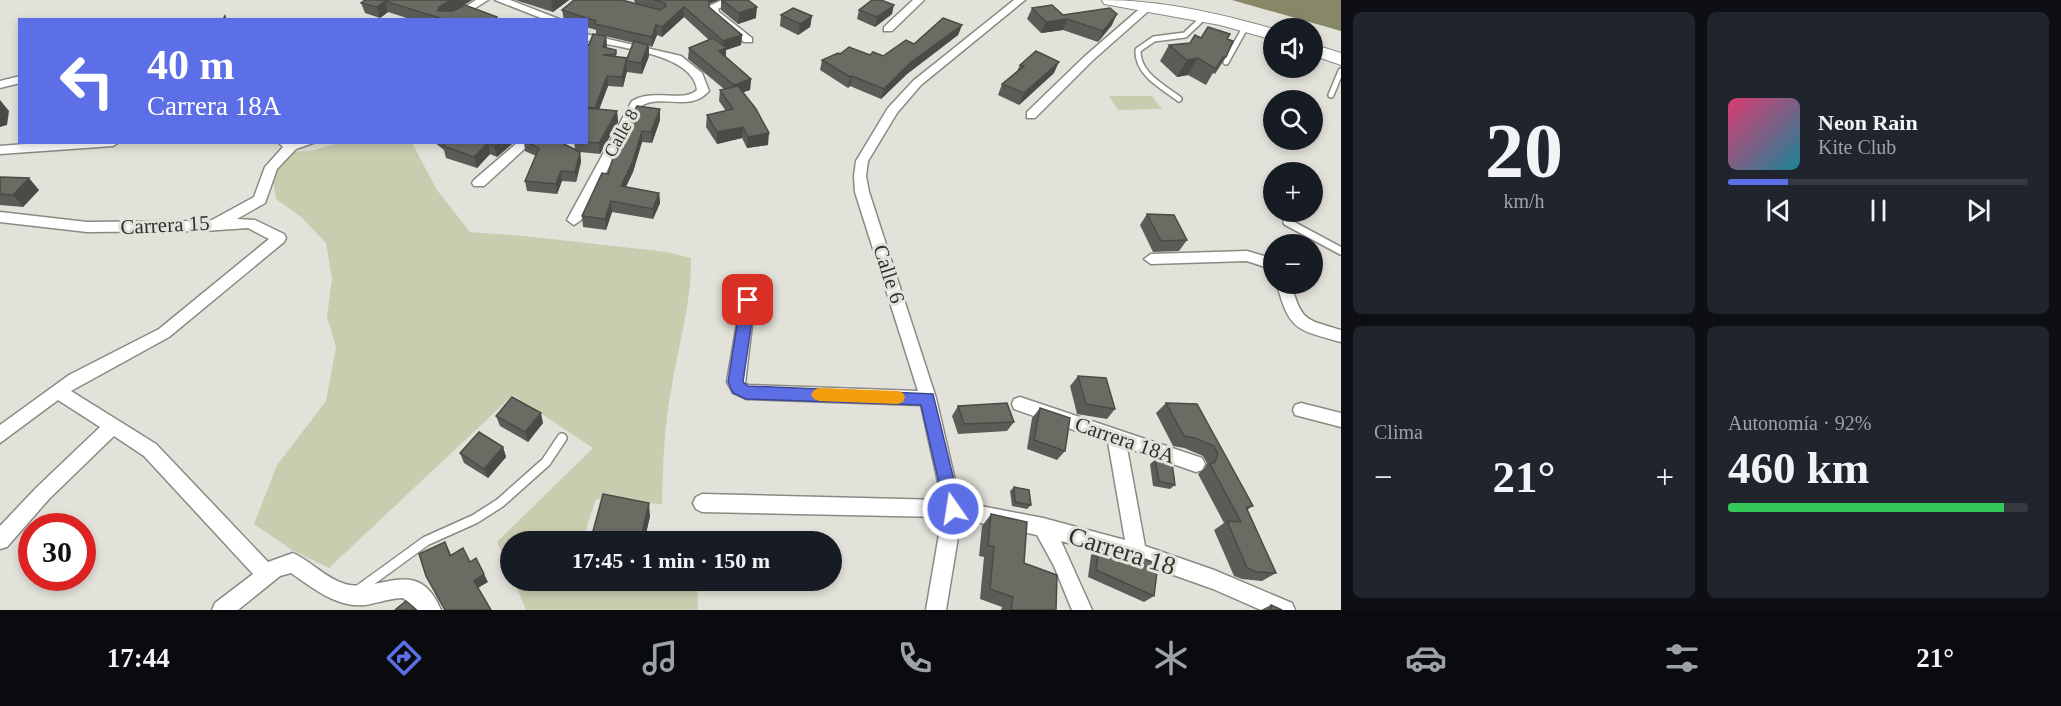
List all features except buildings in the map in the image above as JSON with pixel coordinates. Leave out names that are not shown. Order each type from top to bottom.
[{"type":"highway","points":[[1110,0],[1204,16],[1263,31]]},
{"type":"highway","points":[[1323,53],[1341,59]]},
{"type":"street","points":[[452,18],[483,0]]},
{"type":"street","points":[[500,0],[556,18]]},
{"type":"street","points":[[730,0],[715,5],[714,13],[748,40]]},
{"type":"street","points":[[888,29],[919,0]]},
{"type":"street","name":"Calle 6","points":[[936,610],[953,509],[928,399],[885,258],[862,192],[860,176],[862,161],[892,111],[916,83],[1020,0]]},
{"type":"street","points":[[1031,115],[1088,59],[1148,7]]},
{"type":"street","name":"Calle 8","points":[[574,220],[636,104],[648,97],[690,99],[698,97],[703,91],[699,76],[689,65],[677,58],[588,41]]},
{"type":"street","points":[[0,86],[18,80]]},
{"type":"street","points":[[0,150],[85,144]]},
{"type":"street","points":[[250,223],[271,167],[288,144]]},
{"type":"street","points":[[478,183],[524,144]]},
{"type":"street","name":"Carrera 15","points":[[0,217],[87,227],[215,225],[260,200]]},
{"type":"street","points":[[0,435],[103,363],[145,346],[164,333],[278,241],[278,236],[250,223],[215,225]]},
{"type":"street","points":[[1151,259],[1247,256],[1263,260]]},
{"type":"street","points":[[1287,294],[1295,318],[1302,324],[1341,336]]},
{"type":"street","points":[[748,300],[735,382],[746,392],[928,399]]},
{"type":"street","points":[[59,392],[150,450],[267,575]]},
{"type":"street","name":"Carrera 18A","points":[[1020,404],[1196,464]]},
{"type":"street","points":[[1301,410],[1341,420]]},
{"type":"street","points":[[0,540],[36,500],[113,426]]},
{"type":"street","points":[[1116,436],[1137,553]]},
{"type":"street","name":"Carrera 18","points":[[702,503],[953,509],[1043,526],[1137,553],[1214,580],[1285,610]]},
{"type":"street","points":[[1043,526],[1061,560],[1082,610]]},
{"type":"street","points":[[222,610],[275,568],[293,563],[339,591],[351,595],[399,588],[412,590],[422,596],[431,610]]},
{"type":"lane","points":[[1179,99],[1145,72],[1138,62],[1138,50],[1148,40],[1158,36],[1185,35],[1204,16]]},
{"type":"lane","points":[[1226,62],[1246,26]]},
{"type":"lane","points":[[1331,95],[1341,71]]},
{"type":"lane","points":[[1287,222],[1341,251]]},
{"type":"lane","points":[[351,595],[426,542],[475,519],[500,503],[546,462],[562,438]]},
{"type":"shaded area","points":[[1232,0],[1341,0],[1341,31],[1323,26],[1323,18],[1295,18]]},
{"type":"shaded area","points":[[1109,96],[1152,96],[1162,109],[1118,110]]},
{"type":"shaded area","points":[[334,144],[413,144],[437,190],[470,232],[667,252],[691,258],[687,306],[667,415],[662,504],[596,499],[585,531],[508,531],[593,448],[513,395],[329,568],[292,550],[254,524],[277,465],[326,401],[336,347],[327,317],[332,278],[326,243],[301,217],[276,199],[275,169],[287,152],[310,151]]},
{"type":"shaded area","points":[[518,591],[697,591],[698,610],[526,610]]},
{"type":"slow traffic","points":[[819,395],[898,397]]},
{"type":"route","points":[[748,300],[735,382],[739,388],[746,392],[928,399],[953,509]]}]
